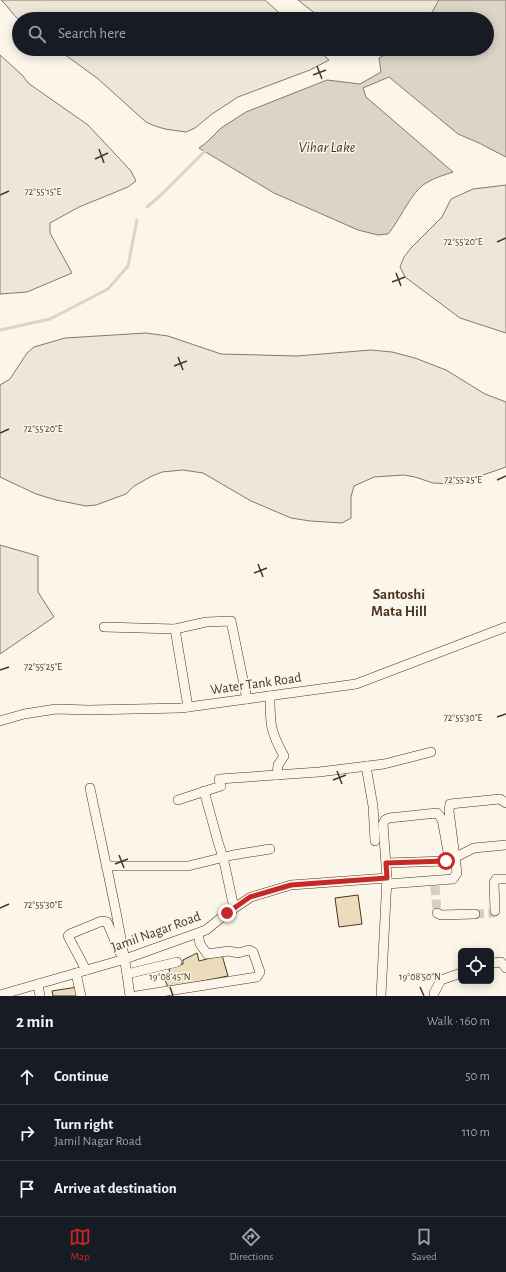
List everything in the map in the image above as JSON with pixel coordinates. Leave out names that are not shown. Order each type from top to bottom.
[{"type":"street","points":[[104,627],[175,629],[206,622],[231,621],[247,699]]},
{"type":"street","name":"Water Tank Road","points":[[0,721],[24,714],[56,709],[89,710],[188,707],[356,684],[506,627]]},
{"type":"street","points":[[175,629],[188,707]]},
{"type":"street","points":[[270,696],[270,725],[275,740],[284,756],[278,765],[277,775]]},
{"type":"street","points":[[178,800],[221,786],[220,779],[319,772],[384,764],[431,752]]},
{"type":"street","points":[[366,766],[375,841]]},
{"type":"street","points":[[90,788],[112,892],[130,996]]},
{"type":"street","points":[[204,791],[223,858],[234,908]]},
{"type":"street","points":[[506,803],[500,800],[450,804],[449,811],[456,857],[474,848],[506,845]]},
{"type":"street","points":[[381,996],[387,881],[383,824],[385,820],[389,818],[437,813],[440,815],[449,857],[446,861],[386,863]]},
{"type":"street","points":[[106,866],[188,866],[270,849]]},
{"type":"street","name":"Jamil Nagar Road","points":[[0,995],[124,960],[198,934],[206,930],[250,897],[291,885],[387,881],[435,883],[453,879],[457,873],[456,857]]},
{"type":"street","points":[[495,911],[494,883],[496,879],[506,879]]},
{"type":"street","points":[[437,913],[441,915],[475,914]]},
{"type":"street","points":[[86,970],[68,936],[102,921],[108,922],[124,960]]},
{"type":"street","points":[[136,996],[257,977],[259,975],[260,972],[253,952],[249,950],[238,953],[229,951],[207,954],[200,944],[198,934]]},
{"type":"street","points":[[127,974],[177,962]]},
{"type":"street","points":[[494,962],[501,962],[506,968]]},
{"type":"street","points":[[76,973],[81,996]]},
{"type":"street","points":[[434,996],[434,993],[442,980],[458,974]]},
{"type":"street","points":[[171,996],[254,981]]},
{"type":"street","points":[[38,984],[40,996]]},
{"type":"shaded area","points":[[1,0],[265,0],[278,12],[12,12]]},
{"type":"shaded area","points":[[298,0],[450,0],[451,12],[313,12]]},
{"type":"shaded area","points":[[0,55],[23,76],[28,83],[88,125],[131,171],[136,181],[128,187],[79,207],[50,223],[50,233],[72,273],[27,292],[0,294]]},
{"type":"shaded area","points":[[67,56],[325,56],[329,60],[310,70],[238,97],[212,114],[195,128],[186,132],[165,129],[146,122],[97,78]]},
{"type":"shaded area","points":[[506,185],[506,333],[460,318],[405,277],[400,267],[404,257],[411,248],[442,217],[451,199],[473,189]]},
{"type":"shaded area","points":[[146,333],[168,336],[221,354],[297,356],[371,350],[392,352],[415,358],[446,370],[485,394],[506,402],[506,467],[453,484],[433,483],[404,475],[374,477],[354,486],[351,497],[351,518],[342,523],[291,518],[251,501],[203,473],[183,470],[162,472],[134,486],[126,494],[96,505],[86,506],[36,494],[0,477],[0,385],[10,379],[27,353],[34,347],[65,338]]},
{"type":"shaded area","points":[[0,545],[38,556],[38,592],[54,617],[0,654]]},
{"type":"water","name":"Vihar Lake","points":[[439,0],[506,0],[506,157],[458,134],[389,77],[363,88],[366,97],[453,172],[432,180],[421,187],[415,193],[388,234],[378,235],[358,230],[274,193],[199,148],[221,128],[246,112],[327,80],[360,84],[381,72],[379,58],[383,56],[494,56],[494,12],[432,12]]},
{"type":"building","points":[[358,895],[362,924],[339,927],[335,898]]},
{"type":"building","points":[[197,953],[199,961],[222,955],[228,976],[168,988],[164,977],[170,975],[169,969],[171,966],[183,964],[183,960]]},
{"type":"building","points":[[77,987],[78,996],[53,996],[52,991]]},
{"type":"waterway","points":[[147,207],[205,151],[208,150]]},
{"type":"waterway","points":[[0,330],[50,319],[108,289],[128,266],[137,220]]},
{"type":"tunnel","points":[[435,886],[437,913]]},
{"type":"tunnel","points":[[475,914],[493,913],[495,911]]},
{"type":"district","name":"Santoshi Mata Hill","points":[[399,602]]},
{"type":"route","points":[[227,913],[250,897],[291,885],[387,878],[386,863],[446,861]]}]
